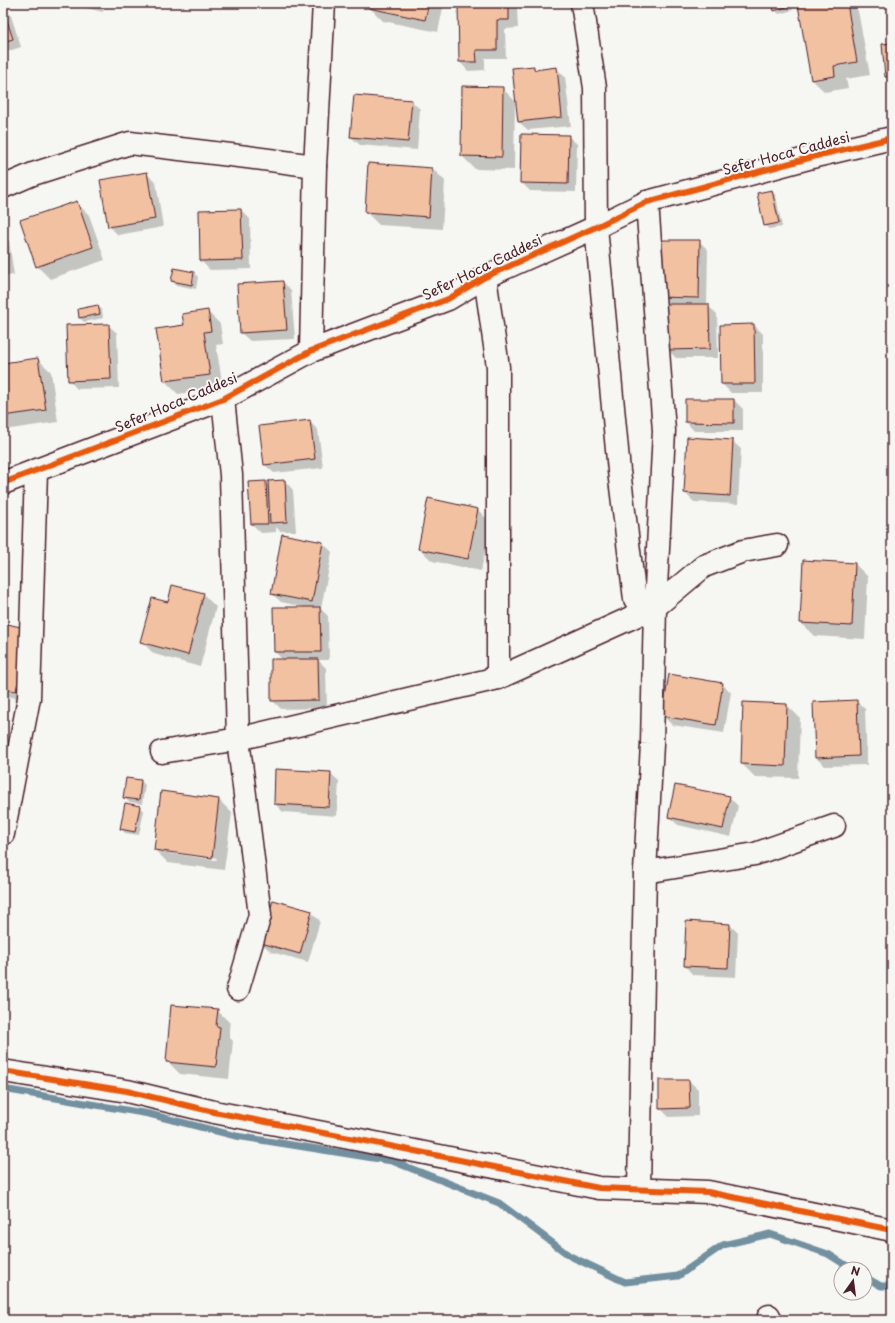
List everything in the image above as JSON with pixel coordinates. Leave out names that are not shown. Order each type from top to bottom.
[{"type":"street","points":[[311,351],[315,166],[324,3]]},
{"type":"street","points":[[582,3],[595,88],[596,227],[620,471],[635,599],[655,607]]},
{"type":"street","name":"Sefer Hoca Caddesi","points":[[3,483],[223,399],[311,351],[448,299],[485,277],[596,227],[647,202],[820,155],[892,138]]},
{"type":"street","points":[[3,187],[33,174],[130,143],[247,156],[315,166]]},
{"type":"street","points":[[640,1189],[645,872],[652,744],[655,607],[664,431],[647,202]]},
{"type":"street","points":[[485,277],[498,367],[498,678]]},
{"type":"street","points":[[223,399],[231,475],[238,738],[260,915],[238,989]]},
{"type":"street","points":[[3,834],[29,698],[36,471]]},
{"type":"street","points":[[162,752],[238,738],[498,678],[655,607],[704,566],[743,551],[777,545]]},
{"type":"street","points":[[645,872],[755,854],[834,826]]},
{"type":"street","points":[[3,1071],[127,1091],[214,1112],[599,1188],[708,1192],[892,1230]]},
{"type":"building","points":[[371,3],[429,3],[425,20],[369,8]]},
{"type":"building","points":[[458,3],[509,3],[509,20],[497,20],[497,50],[476,50],[477,62],[459,62]]},
{"type":"building","points":[[772,3],[788,3],[789,6],[774,11]]},
{"type":"building","points":[[809,3],[847,3],[857,62],[834,66],[835,76],[811,80],[798,5]]},
{"type":"building","points":[[3,8],[13,39],[3,42]]},
{"type":"building","points":[[892,43],[892,77],[885,77],[882,44]]},
{"type":"building","points":[[534,66],[534,70],[557,67],[562,117],[518,122],[512,68]]},
{"type":"building","points":[[462,86],[503,87],[502,157],[461,156]]},
{"type":"building","points":[[354,95],[412,100],[408,142],[350,137]]},
{"type":"building","points":[[521,134],[569,135],[568,184],[520,183]]},
{"type":"building","points":[[368,163],[432,168],[429,217],[365,212]]},
{"type":"building","points":[[147,172],[155,219],[108,227],[100,180]]},
{"type":"building","points":[[772,190],[779,223],[764,226],[757,193]]},
{"type":"building","points":[[77,201],[93,247],[36,267],[20,220]]},
{"type":"building","points":[[241,209],[243,260],[200,261],[199,210]]},
{"type":"building","points":[[656,240],[700,240],[699,298],[656,297]]},
{"type":"building","points":[[174,268],[194,272],[192,285],[171,281]]},
{"type":"building","points":[[283,281],[287,330],[240,333],[237,284]]},
{"type":"building","points":[[666,304],[709,304],[710,349],[667,350]]},
{"type":"building","points":[[98,305],[100,314],[79,318],[78,309]]},
{"type":"building","points":[[208,310],[211,331],[204,332],[210,375],[164,381],[156,329],[184,325],[182,314]]},
{"type":"building","points":[[109,324],[111,379],[68,381],[66,325]]},
{"type":"building","points":[[754,324],[755,384],[721,384],[720,325]]},
{"type":"building","points":[[38,358],[46,410],[3,416],[3,363]]},
{"type":"building","points":[[685,399],[734,399],[734,423],[685,422]]},
{"type":"building","points":[[310,420],[315,459],[264,465],[259,426]]},
{"type":"building","points":[[687,437],[733,440],[730,496],[684,493]]},
{"type":"building","points":[[285,480],[287,522],[270,523],[268,481]]},
{"type":"building","points":[[266,481],[268,524],[251,524],[248,482]]},
{"type":"building","points":[[428,498],[478,509],[468,559],[418,549]]},
{"type":"building","points":[[282,534],[323,542],[312,602],[271,594]]},
{"type":"building","points":[[803,560],[855,563],[852,626],[800,623]]},
{"type":"building","points":[[172,585],[204,593],[188,655],[140,642],[152,598],[168,602]]},
{"type":"building","points":[[273,607],[320,607],[321,652],[274,652]]},
{"type":"building","points":[[3,623],[29,629],[16,691],[3,689]]},
{"type":"building","points":[[271,659],[318,659],[319,700],[271,701]]},
{"type":"building","points":[[669,674],[723,683],[716,725],[662,716]]},
{"type":"building","points":[[857,700],[859,756],[815,758],[813,702]]},
{"type":"building","points":[[743,702],[787,704],[785,766],[741,764]]},
{"type":"building","points":[[275,769],[331,772],[329,807],[274,804]]},
{"type":"building","points":[[126,778],[141,780],[139,800],[123,798]]},
{"type":"building","points":[[675,785],[730,796],[723,829],[668,817]]},
{"type":"building","points":[[161,791],[219,799],[212,858],[154,850]]},
{"type":"building","points":[[125,803],[140,806],[135,832],[120,829]]},
{"type":"building","points":[[273,900],[312,911],[300,954],[261,943]]},
{"type":"building","points":[[686,921],[730,924],[728,968],[684,966]]},
{"type":"building","points":[[171,1005],[218,1009],[216,1026],[220,1027],[216,1067],[166,1062]]},
{"type":"building","points":[[659,1080],[689,1080],[690,1108],[659,1109]]},
{"type":"waterway","points":[[3,1089],[149,1114],[236,1136],[392,1161],[499,1203],[570,1256],[625,1282],[678,1276],[723,1245],[770,1234],[828,1254],[839,1261]]},
{"type":"waterway","points":[[873,1282],[881,1286],[892,1286]]},
{"type":"cycle path","points":[[3,483],[223,399],[311,351],[448,299],[485,277],[596,227],[647,202],[820,155],[892,138]]},
{"type":"cycle path","points":[[3,1071],[127,1091],[214,1112],[599,1188],[708,1192],[892,1230]]}]
